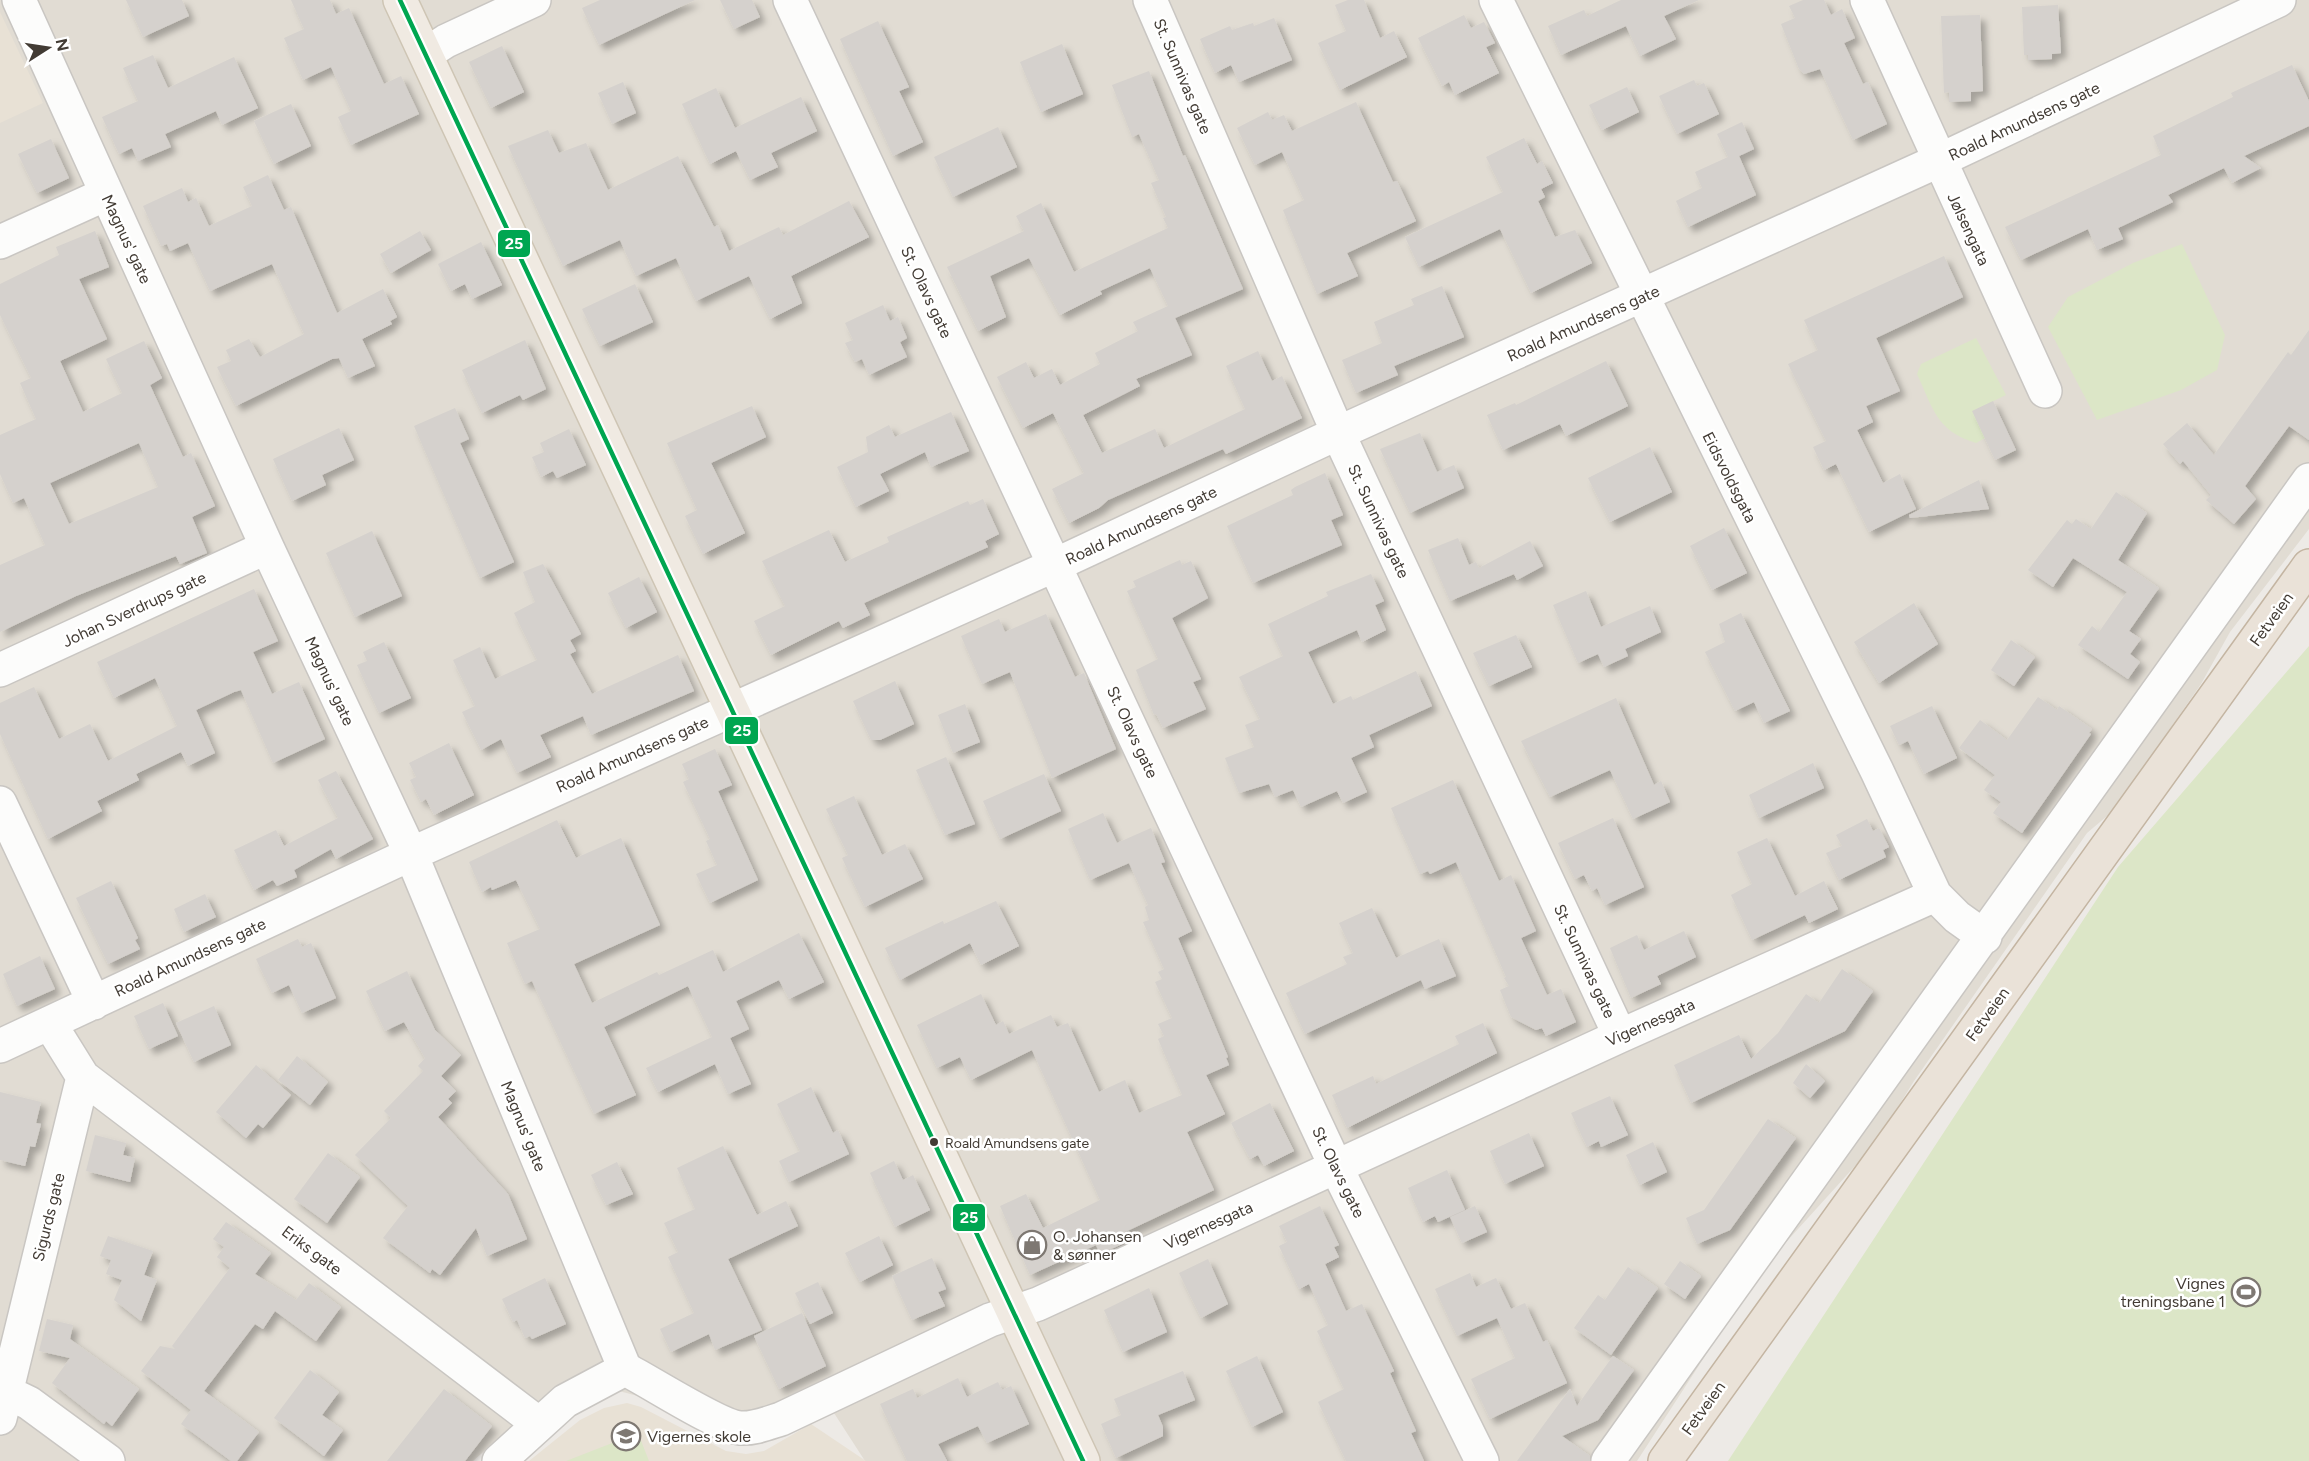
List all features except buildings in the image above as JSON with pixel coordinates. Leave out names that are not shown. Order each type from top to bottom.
[{"type":"highway","name":"Fetveien","points":[[1665,1461],[2309,566]]},
{"type":"main road","points":[[400,0],[732,709],[1002,1316],[1083,1461]]},
{"type":"street","name":"Magnus' gate","points":[[19,0],[267,547],[411,854],[625,1369]]},
{"type":"street","points":[[426,54],[446,41],[534,0]]},
{"type":"street","name":"St. Olavs gate","points":[[790,0],[1336,1167],[1482,1461]]},
{"type":"street","name":"St. Sunnivas gate","points":[[1150,0],[1338,433],[1620,1036]]},
{"type":"street","name":"Eidsvoldsgata","points":[[1496,0],[1935,895],[1957,917],[1984,937]]},
{"type":"street","name":"Jølsengata","points":[[1866,0],[2044,391]]},
{"type":"street","name":"Roald Amundsens gate","points":[[0,1046],[411,854],[1055,565],[1338,433],[1938,161],[2279,0]]},
{"type":"street","points":[[0,242],[106,194]]},
{"type":"street","points":[[1608,1461],[2309,480]]},
{"type":"street","name":"Johan Sverdrups gate","points":[[0,670],[267,547]]},
{"type":"street","points":[[0,803],[94,1003]]},
{"type":"street","name":"Vigernesgata","points":[[625,1369],[720,1421],[740,1428],[762,1425],[1002,1316],[1038,1304],[1620,1036],[1935,895]]},
{"type":"street","points":[[50,1024],[83,1077]]},
{"type":"street","name":"Sigurds gate","points":[[2,1400],[83,1077]]},
{"type":"street","name":"Eriks gate","points":[[83,1077],[539,1424]]},
{"type":"street","points":[[499,1461],[565,1401],[625,1369]]},
{"type":"street","points":[[2,1400],[29,1403],[108,1461]]},
{"type":"shaded area","points":[[0,0],[2309,0],[2309,529],[2230,632],[2201,684],[2113,811],[2087,833],[1914,1081],[1875,1144],[1778,1251],[1744,1296],[1637,1461],[865,1461],[834,1413],[806,1401],[753,1418],[706,1414],[581,1381],[523,1417],[473,1461],[0,1461]]},
{"type":"shaded area","points":[[0,12],[43,103],[0,123]]},
{"type":"shaded area","name":"Vigernes skole","points":[[627,1403],[641,1407],[726,1451],[746,1454],[764,1451],[811,1424],[866,1461],[529,1461],[580,1420],[604,1408]]},
{"type":"green space","points":[[2182,244],[2225,335],[2217,370],[2181,390],[2097,420],[2048,327],[2068,297],[2133,263]]},
{"type":"green space","points":[[1976,338],[2006,395],[1975,410],[1987,437],[1976,443],[1952,432],[1937,417],[1917,374],[1921,364]]},
{"type":"green space","points":[[2309,646],[2309,1461],[1728,1461],[2118,867]]},
{"type":"green space","points":[[638,1433],[649,1461],[566,1461]]},
{"type":"transit line","name":"25","points":[[400,0],[1083,1461]]},
{"type":"place","name":"Roald Amundsens gate","points":[[934,1142]]},
{"type":"place","name":"O. Johansen & sønner","points":[[1032,1245]]},
{"type":"place","name":"Vignes treningsbane 1","points":[[2246,1292]]},
{"type":"place","name":"Vigernes skole","points":[[626,1436]]}]
